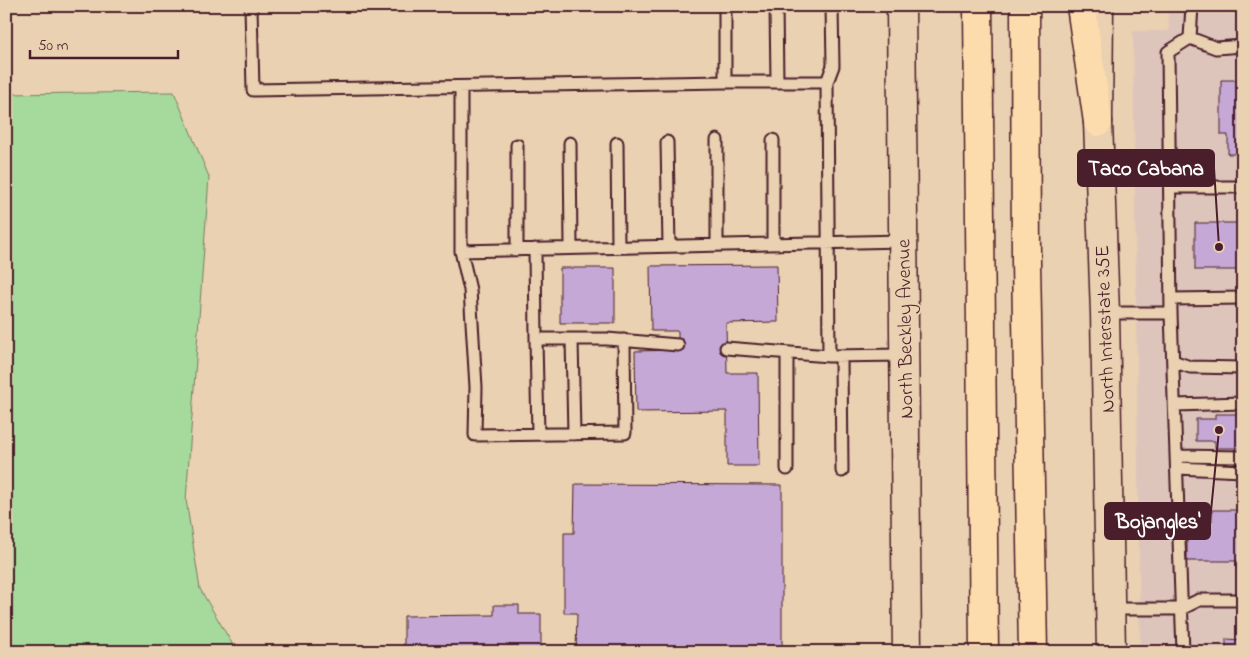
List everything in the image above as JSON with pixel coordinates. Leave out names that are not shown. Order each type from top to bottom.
[{"type":"highway","points":[[978,6],[984,652]]},
{"type":"highway","points":[[1025,6],[1026,252],[1033,652]]},
{"type":"highway","points":[[1081,6],[1098,122]]},
{"type":"main road","name":"North Beckley Avenue","points":[[901,6],[907,652]]},
{"type":"main road","name":"North Interstate 35E","points":[[1099,6],[1098,122],[1105,313],[1111,652]]},
{"type":"lane","points":[[251,6],[253,90],[827,82]]},
{"type":"lane","points":[[725,6],[725,82]]},
{"type":"lane","points":[[776,6],[777,82]]},
{"type":"lane","points":[[832,6],[833,66],[827,82],[828,242],[842,471]]},
{"type":"lane","points":[[1190,38],[1192,6]]},
{"type":"lane","points":[[1190,38],[1216,48],[1243,46]]},
{"type":"lane","points":[[1182,652],[1174,405],[1168,52],[1190,38]]},
{"type":"lane","points":[[461,87],[461,251],[470,290],[476,387],[475,435],[625,433],[624,340]]},
{"type":"lane","points":[[716,140],[717,245]]},
{"type":"lane","points":[[773,140],[773,244]]},
{"type":"lane","points":[[667,142],[669,246]]},
{"type":"lane","points":[[570,143],[571,248]]},
{"type":"lane","points":[[617,143],[618,247]]},
{"type":"lane","points":[[517,145],[517,250]]},
{"type":"lane","points":[[1170,187],[1243,186]]},
{"type":"lane","points":[[461,251],[903,240]]},
{"type":"lane","points":[[534,249],[538,434]]},
{"type":"lane","points":[[1172,299],[1243,298]]},
{"type":"lane","points":[[1105,313],[1172,313]]},
{"type":"lane","points":[[536,339],[606,339],[678,345]]},
{"type":"lane","points":[[572,339],[574,434]]},
{"type":"lane","points":[[726,348],[835,356],[904,355]]},
{"type":"lane","points":[[787,353],[787,469]]},
{"type":"lane","points":[[1173,361],[1190,367],[1243,368]]},
{"type":"lane","points":[[1174,405],[1243,403]]},
{"type":"lane","points":[[1176,456],[1243,457]]},
{"type":"lane","points":[[1177,468],[1243,471]]},
{"type":"lane","points":[[1111,609],[1181,608],[1199,600],[1243,600]]},
{"type":"shaded area","points":[[1168,13],[1243,14],[1243,652],[1140,652],[1133,31],[1169,31]]},
{"type":"green space","points":[[174,92],[209,177],[186,500],[200,589],[237,652],[6,652],[6,94]]},
{"type":"building","points":[[619,6],[666,6],[666,10],[619,10]]},
{"type":"building","points":[[1221,80],[1243,80],[1243,154],[1228,154],[1228,135],[1221,135]]},
{"type":"building","points":[[1195,223],[1243,223],[1243,270],[1195,270]]},
{"type":"building","points":[[777,265],[778,322],[726,323],[727,373],[758,373],[759,466],[727,466],[727,411],[636,412],[635,351],[678,350],[678,331],[651,331],[650,266]]},
{"type":"building","points":[[560,268],[615,268],[615,323],[560,323]]},
{"type":"building","points":[[1215,414],[1243,414],[1243,448],[1215,448],[1215,441],[1196,441],[1196,419],[1215,419]]},
{"type":"building","points":[[575,484],[782,485],[782,652],[576,652],[577,613],[564,613],[564,533],[574,533]]},
{"type":"building","points":[[1212,510],[1243,510],[1243,561],[1187,561],[1187,521],[1212,521]]},
{"type":"building","points":[[494,605],[519,605],[519,614],[541,614],[541,652],[404,652],[404,616],[494,615]]},
{"type":"building","points":[[1226,639],[1243,640],[1243,652],[1226,652]]},
{"type":"place","name":"Taco Cabana","points":[[1219,247]]},
{"type":"place","name":"Bojangles'","points":[[1219,430]]}]
